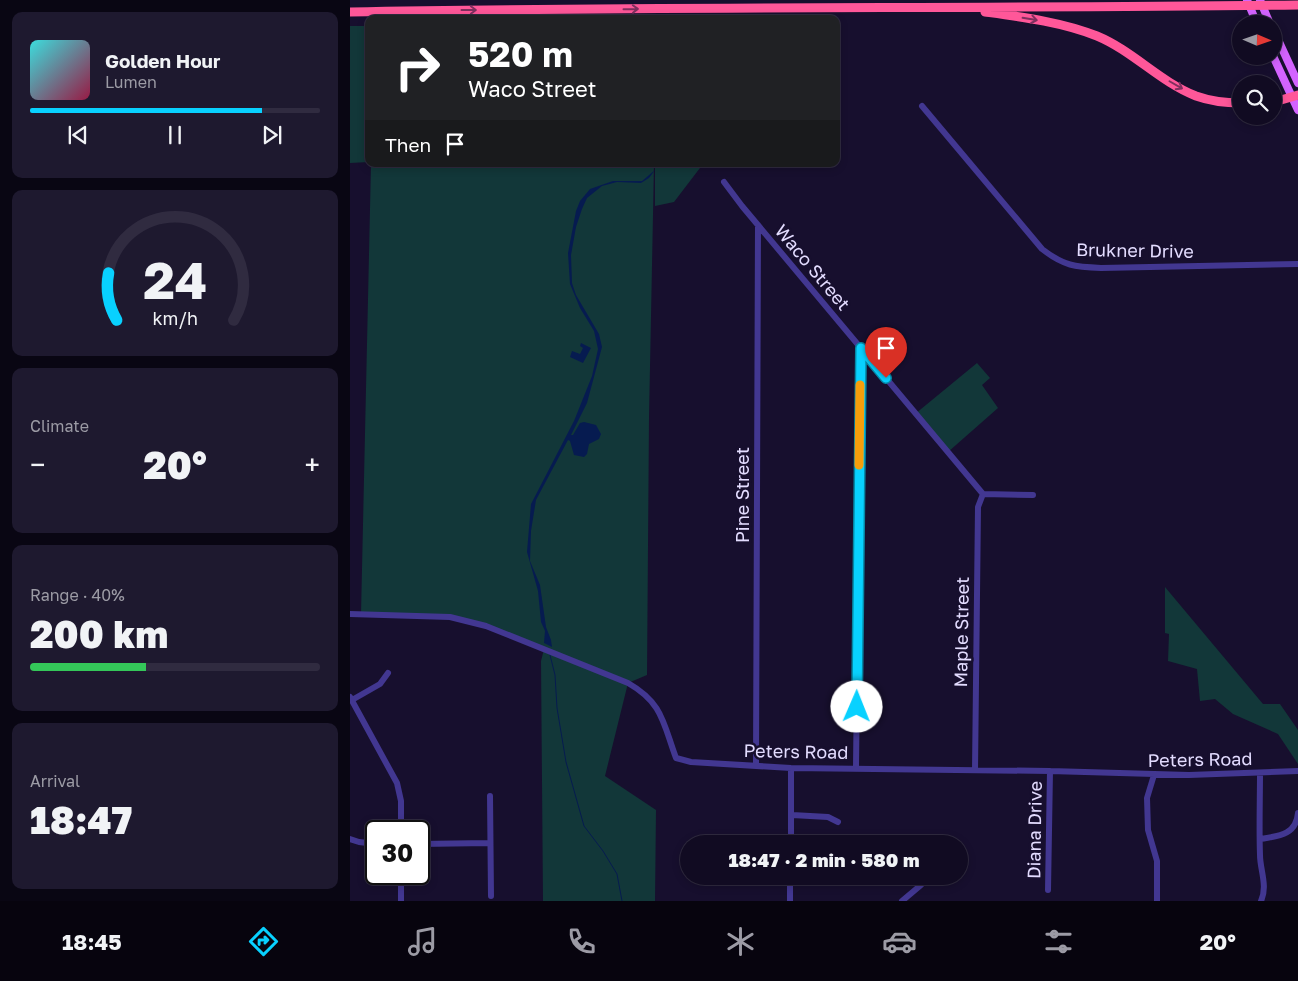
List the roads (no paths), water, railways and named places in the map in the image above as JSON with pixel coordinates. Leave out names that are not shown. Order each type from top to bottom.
[{"type":"highway","points":[[350,12],[682,8],[1298,5]]},
{"type":"highway","points":[[947,8],[1060,24],[1091,34],[1129,53],[1172,84],[1196,96],[1224,103],[1232,103]]},
{"type":"highway","points":[[1282,100],[1295,96]]},
{"type":"main road","points":[[1247,0],[1253,15]]},
{"type":"main road","points":[[1260,0],[1266,15]]},
{"type":"main road","points":[[1282,48],[1298,83]]},
{"type":"main road","points":[[1278,65],[1295,96],[1298,110]]},
{"type":"street","name":"Brukner Drive","points":[[922,106],[1042,249],[1056,260],[1073,266],[1101,268],[1298,264]]},
{"type":"street","name":"Waco Street","points":[[724,182],[983,494]]},
{"type":"street","name":"Pine Street","points":[[756,765],[758,225]]},
{"type":"street","points":[[856,767],[861,348]]},
{"type":"street","points":[[983,494],[1033,495]]},
{"type":"street","name":"Maple Street","points":[[975,770],[978,507],[983,494]]},
{"type":"street","name":"Peters Road","points":[[350,614],[450,617],[486,626],[628,683],[649,697],[658,710],[676,758],[691,762],[791,768],[856,767],[1154,775],[1260,773],[1298,770]]},
{"type":"street","points":[[388,674],[380,684],[351,699],[397,783],[401,801],[401,820]]},
{"type":"street","points":[[791,768],[791,835]]},
{"type":"street","name":"Diana Drive","points":[[1048,890],[1050,771]]},
{"type":"street","points":[[1260,773],[1260,857],[1264,877],[1264,896],[1261,901]]},
{"type":"street","points":[[1154,775],[1147,798],[1147,806],[1148,830],[1157,861],[1157,901]]},
{"type":"street","points":[[490,796],[491,896]]},
{"type":"street","points":[[1260,839],[1278,836],[1293,829],[1297,822],[1298,812]]},
{"type":"street","points":[[792,815],[828,817],[838,822]]},
{"type":"street","points":[[350,839],[365,843]]},
{"type":"street","points":[[430,844],[489,843]]},
{"type":"street","points":[[400,885],[401,901]]},
{"type":"street","points":[[790,885],[790,901]]},
{"type":"street","points":[[902,901],[921,886]]},
{"type":"water","points":[[655,170],[649,178],[641,183],[617,182],[602,186],[587,198],[576,227],[571,255],[572,283],[576,295],[599,334],[602,347],[587,403],[571,435],[573,435],[580,423],[584,422],[596,425],[601,434],[599,439],[589,444],[587,454],[584,457],[574,455],[568,440],[536,500],[531,531],[530,561],[540,585],[546,627],[552,647],[544,643],[545,631],[541,622],[538,591],[527,552],[531,504],[574,421],[592,376],[598,349],[594,331],[580,308],[570,284],[568,253],[576,211],[580,201],[590,189],[613,181],[642,181]]},
{"type":"water","points":[[581,343],[591,348],[583,363],[570,357],[572,351],[580,354],[583,348],[580,346]]},
{"type":"waterway","points":[[550,655],[555,675],[557,708],[566,762],[584,826],[617,874],[622,901]]}]
